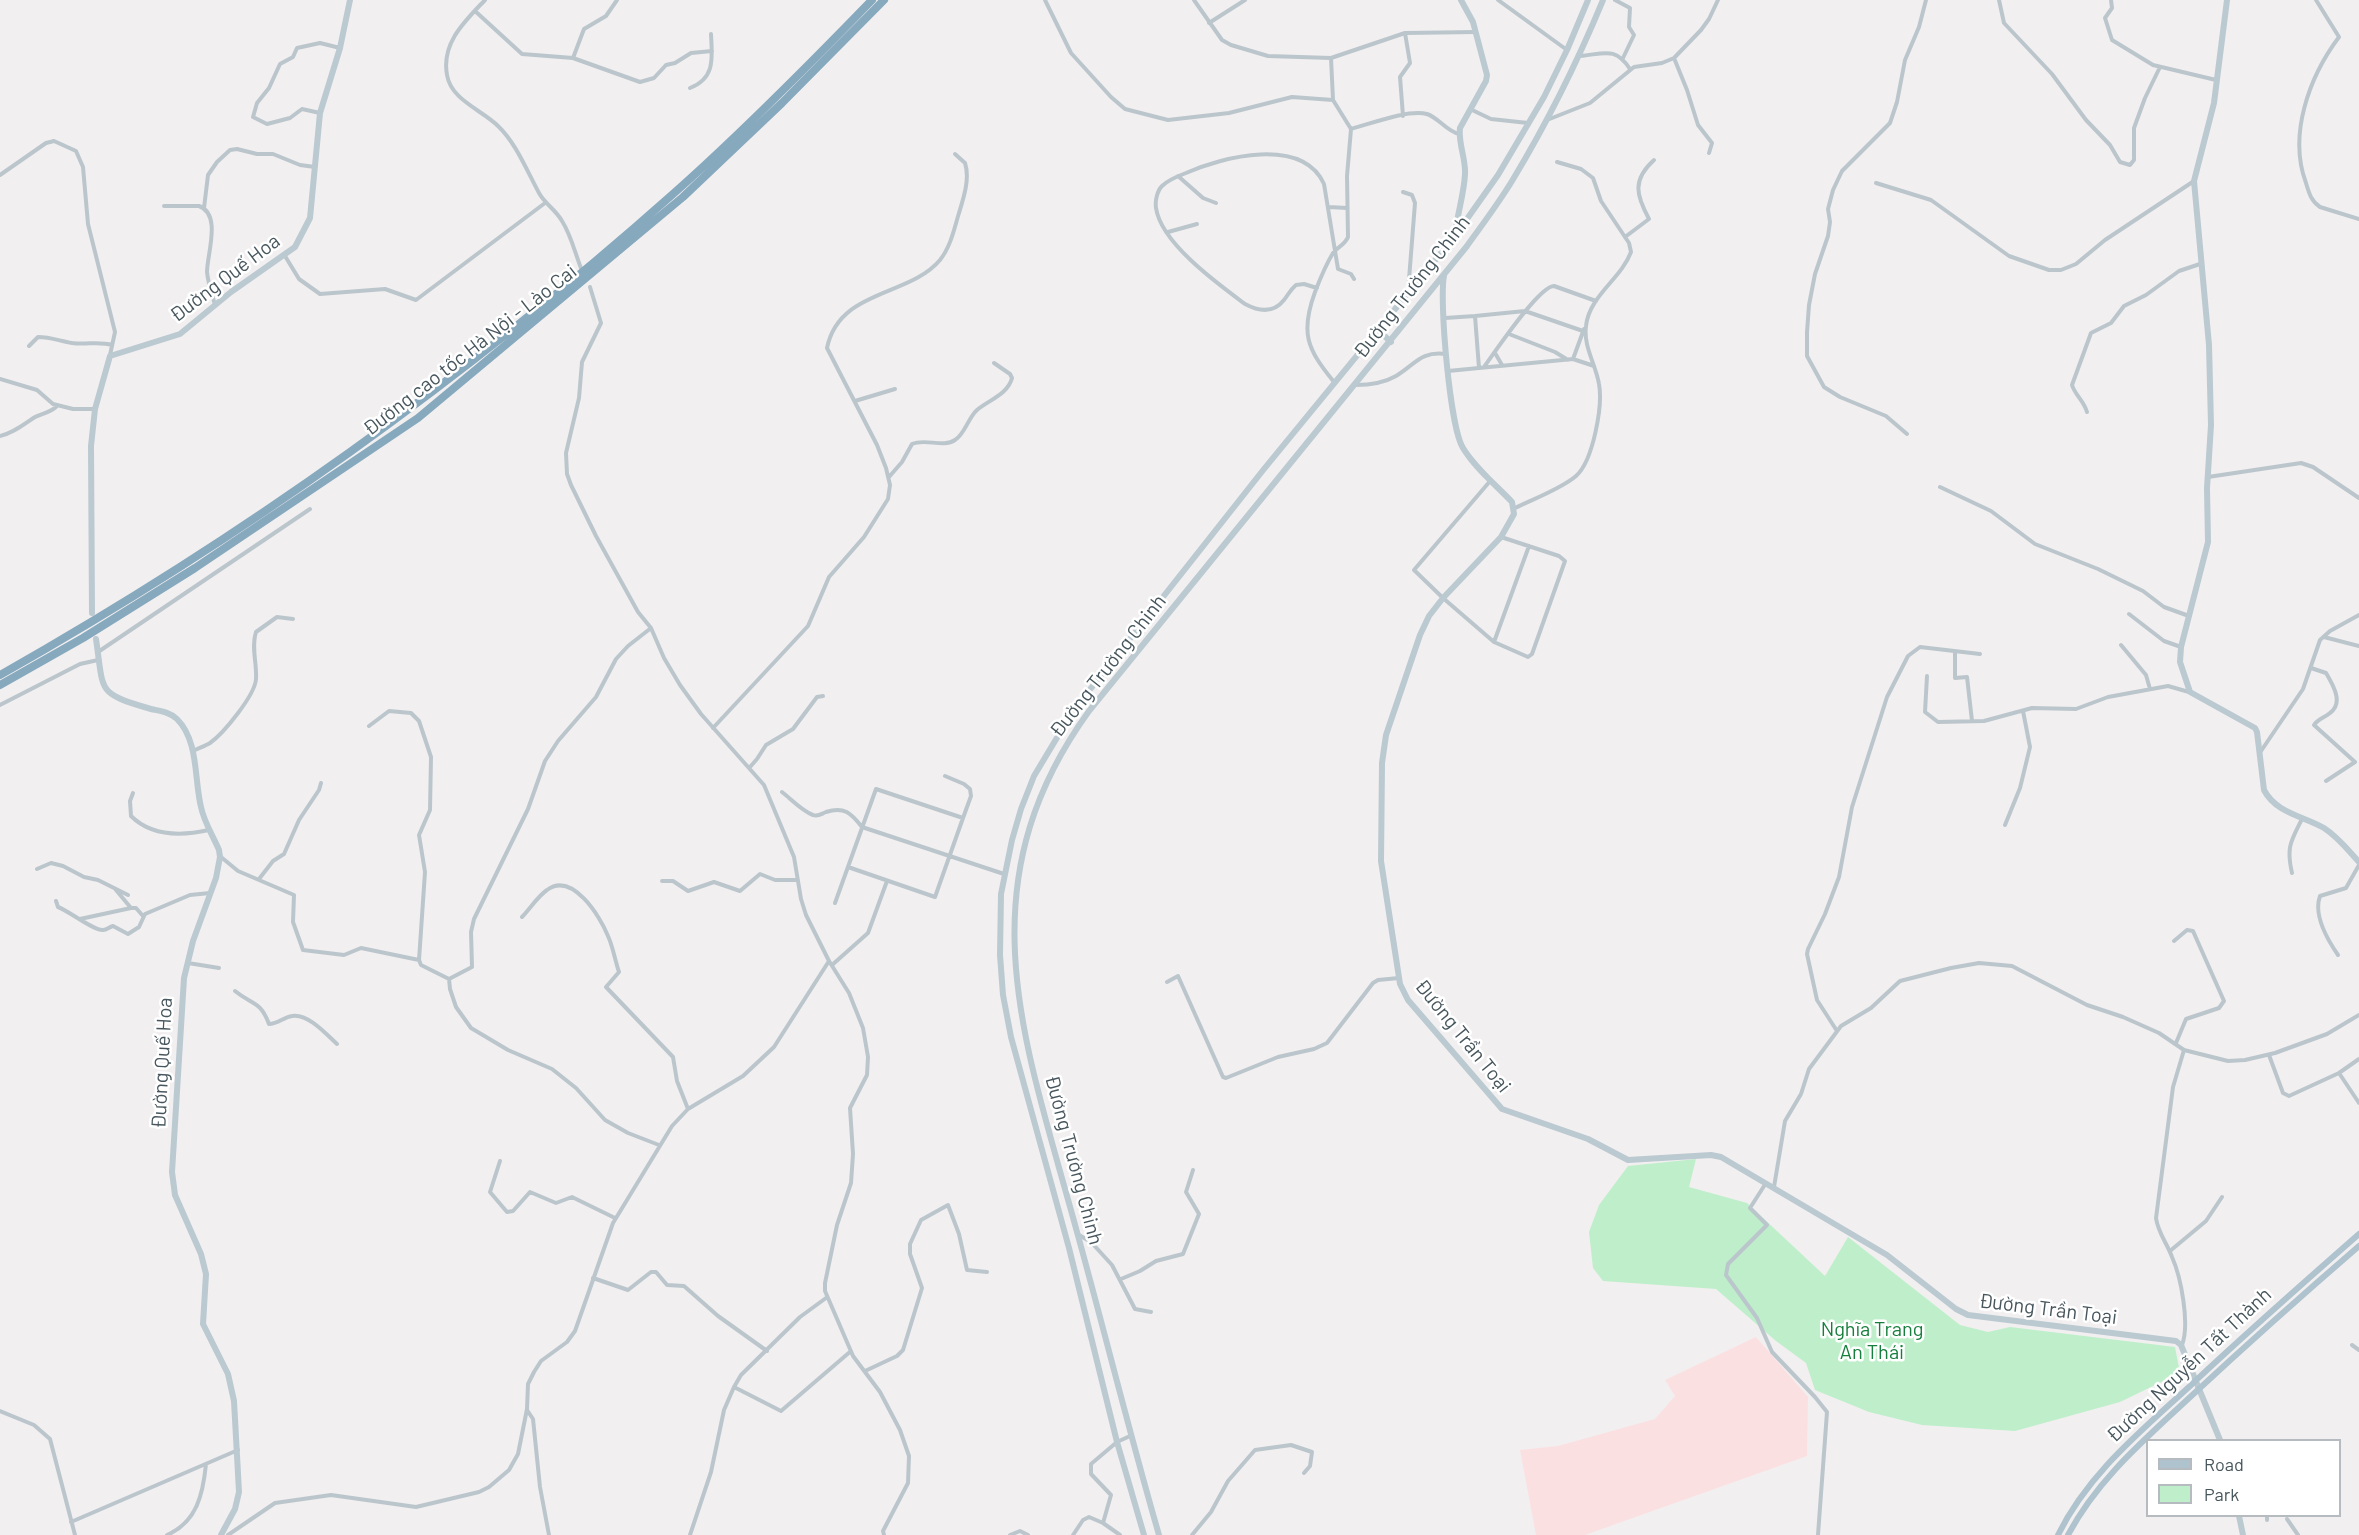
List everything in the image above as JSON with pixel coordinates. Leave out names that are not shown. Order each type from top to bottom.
[{"type":"highway","name":"Đường cao tốc Hà Nội - Lào Cai","points":[[0,675],[80,629],[201,554],[408,411],[485,352],[674,194],[873,0]]},
{"type":"highway","name":"Đường cao tốc Hà Nội - Lào Cai","points":[[0,685],[83,638],[195,568],[418,418],[683,197],[799,86],[884,0]]},
{"type":"main road","name":"Đường Nguyễn Tất Thành","points":[[2058,1535],[2079,1496],[2156,1417],[2272,1310],[2359,1234]]},
{"type":"main road","name":"Đường Nguyễn Tất Thành","points":[[2067,1535],[2087,1502],[2126,1457],[2359,1246]]},
{"type":"main road","points":[[2156,1417],[2162,1423]]},
{"type":"street","name":"Đường Quế Hoa","points":[[110,356],[180,334],[215,305],[285,256],[298,242],[310,218],[320,113],[340,48],[350,0]]},
{"type":"street","points":[[485,0],[452,39],[447,60],[448,82],[460,98],[504,132],[545,203],[563,222],[581,268]]},
{"type":"street","points":[[573,58],[584,28],[608,14],[617,0]]},
{"type":"street","points":[[1044,0],[1071,53],[1111,98],[1125,109],[1168,120],[1229,113],[1292,97],[1333,100]]},
{"type":"street","points":[[1194,0],[1224,41],[1256,53],[1293,58],[1330,58],[1405,33],[1476,32]]},
{"type":"street","points":[[1209,23],[1245,0]]},
{"type":"street","points":[[1455,236],[1466,173],[1459,134],[1462,122],[1486,81],[1487,75],[1476,32],[1461,0]]},
{"type":"street","points":[[1498,0],[1568,50]]},
{"type":"street","name":"Đường Trường Chinh","points":[[1144,1535],[1117,1442],[1069,1248],[1011,1037],[1003,995],[1000,930],[1004,874],[1012,840],[1027,792],[1052,742],[1072,712],[1455,236],[1498,175],[1568,50],[1588,0]]},
{"type":"street","name":"Đường Trường Chinh","points":[[1159,1535],[1130,1436],[1024,1036],[1015,968],[1014,930],[1018,876],[1033,814],[1047,779],[1083,720],[1444,276],[1511,182],[1580,56],[1603,0]]},
{"type":"street","points":[[1616,0],[1630,8],[1629,27],[1634,35],[1623,58]]},
{"type":"street","points":[[1547,120],[1590,104],[1630,69],[1662,63],[1674,58],[1701,30],[1718,0]]},
{"type":"street","points":[[1907,434],[1886,416],[1840,397],[1824,387],[1807,356],[1807,332],[1815,274],[1828,236],[1830,222],[1828,209],[1833,190],[1842,171],[1890,123],[1897,102],[1905,60],[1926,0]]},
{"type":"street","points":[[1999,0],[2004,23],[2052,74],[2123,164],[2130,165],[2134,160],[2134,128],[2160,67]]},
{"type":"street","points":[[2111,0],[2112,8],[2104,18],[2109,37],[2153,65],[2216,80]]},
{"type":"street","points":[[2190,692],[2180,662],[2181,647],[2208,542],[2211,425],[2209,345],[2194,181],[2214,103],[2227,0]]},
{"type":"street","points":[[2316,0],[2339,37],[2323,61],[2303,112],[2299,150],[2301,170],[2314,204],[2359,219]]},
{"type":"street","points":[[475,10],[522,54],[573,58],[644,82],[654,78],[666,65],[675,63],[691,52],[712,51]]},
{"type":"street","points":[[1403,116],[1400,77],[1410,63],[1405,33]]},
{"type":"street","points":[[690,88],[699,85],[707,77],[712,51],[711,34]]},
{"type":"street","points":[[320,113],[302,109],[290,118],[267,124],[254,117],[256,104],[268,88],[280,64],[293,57],[297,48],[320,43],[340,48]]},
{"type":"street","points":[[1580,56],[1614,53],[1623,58],[1630,69]]},
{"type":"street","points":[[1330,58],[1333,100],[1351,129],[1347,176],[1348,237],[1345,243],[1334,250],[1307,315],[1306,327],[1316,357],[1335,383]]},
{"type":"street","points":[[1674,58],[1698,125],[1712,143],[1709,153]]},
{"type":"street","points":[[1470,109],[1491,119],[1529,123]]},
{"type":"street","points":[[1351,129],[1403,116],[1426,114],[1449,131],[1459,134]]},
{"type":"street","points":[[0,175],[46,143],[54,141],[76,151],[83,167],[88,224],[115,332],[95,409],[90,465],[92,613]]},
{"type":"street","points":[[215,305],[207,274],[212,230],[210,219],[204,208],[208,175],[217,162],[230,150],[237,149],[257,154],[273,154],[300,165],[316,168]]},
{"type":"street","points":[[713,728],[808,626],[829,577],[869,531],[888,499],[889,477],[877,445],[838,365],[828,352],[828,341],[838,323],[854,306],[927,271],[944,254],[952,236],[967,181],[965,163],[955,154]]},
{"type":"street","points":[[1317,288],[1304,284],[1296,285],[1275,307],[1266,310],[1256,309],[1237,298],[1177,245],[1157,211],[1157,194],[1162,186],[1178,176],[1235,157],[1280,156],[1304,163],[1317,173],[1324,184],[1339,271],[1352,274],[1354,279]]},
{"type":"street","points":[[1625,237],[1649,219],[1642,206],[1638,188],[1641,174],[1654,160]]},
{"type":"street","points":[[1557,162],[1581,169],[1589,174],[1594,180],[1602,201],[1630,247],[1630,255],[1596,301],[1571,360]]},
{"type":"street","points":[[1178,176],[1203,198],[1216,203]]},
{"type":"street","points":[[1876,183],[1931,200],[2009,256],[2049,270],[2061,270],[2076,264],[2105,240],[2194,181]]},
{"type":"street","points":[[1403,192],[1412,195],[1415,203],[1407,294]]},
{"type":"street","points":[[285,256],[299,279],[320,294],[385,289],[416,300],[545,203]]},
{"type":"street","points":[[164,206],[190,205],[204,208]]},
{"type":"street","points":[[1329,207],[1347,208]]},
{"type":"street","points":[[1168,232],[1197,224]]},
{"type":"street","points":[[2087,412],[2072,385],[2091,333],[2111,323],[2124,306],[2146,295],[2179,270],[2200,264]]},
{"type":"street","points":[[1444,276],[1448,371],[1452,411],[1458,438],[1466,453],[1515,508],[1572,479],[1582,470],[1595,434],[1600,386],[1587,342],[1586,325]]},
{"type":"street","points":[[1481,367],[1525,311],[1551,285],[1596,301]]},
{"type":"street","points":[[590,287],[601,322],[582,362],[579,398],[566,453],[567,474],[600,545],[638,612],[651,628],[680,685],[713,728],[764,785],[794,857],[806,915],[860,1017],[868,1067],[865,1082],[850,1108],[852,1173],[825,1279],[827,1298],[851,1350],[880,1392],[900,1430],[909,1456],[908,1484],[883,1531],[884,1535]]},
{"type":"street","points":[[1445,318],[1525,311],[1583,331]]},
{"type":"street","points":[[1474,316],[1481,367]]},
{"type":"street","points":[[1378,330],[1391,342]]},
{"type":"street","points":[[1509,334],[1571,360],[1594,366]]},
{"type":"street","points":[[29,346],[38,337],[56,338],[76,343],[112,345]]},
{"type":"street","points":[[1495,352],[1502,365]]},
{"type":"street","points":[[1355,385],[1396,376],[1430,353],[1447,354]]},
{"type":"street","points":[[1448,371],[1571,360]]},
{"type":"street","points":[[889,477],[902,462],[912,444],[921,441],[949,442],[955,440],[974,413],[1008,387],[1012,378],[1010,374],[994,363]]},
{"type":"street","points":[[0,379],[37,390],[48,403],[57,406],[81,410],[95,409]]},
{"type":"street","points":[[855,401],[896,389]]},
{"type":"street","points":[[0,436],[12,432],[38,416],[49,413],[57,406]]},
{"type":"street","points":[[2208,477],[2228,476],[2301,463],[2313,467],[2359,498]]},
{"type":"street","points":[[1491,480],[1415,567],[1416,573],[1494,642],[1528,657],[1532,654],[1565,561],[1563,558],[1501,537]]},
{"type":"street","points":[[1940,487],[1991,511],[2035,544],[2098,569],[2143,591],[2164,607],[2189,616]]},
{"type":"street","name":"Đường Trần Toại","points":[[1515,508],[1511,522],[1501,537],[1429,616],[1390,719],[1382,750],[1381,861],[1400,984],[1408,1000],[1502,1109],[1588,1139],[1628,1160],[1711,1155],[1730,1161],[1887,1255],[1968,1316],[2176,1341],[2181,1345]]},
{"type":"street","points":[[98,652],[310,509]]},
{"type":"street","points":[[1494,642],[1529,546]]},
{"type":"street","points":[[2129,614],[2164,641],[2181,647]]},
{"type":"street","points":[[2259,755],[2303,689],[2323,637],[2359,615]]},
{"type":"street","points":[[193,751],[212,741],[252,692],[256,678],[254,644],[256,632],[277,617],[293,619]]},
{"type":"street","points":[[449,979],[472,967],[471,932],[474,919],[528,809],[545,761],[558,741],[596,697],[616,659],[651,628]]},
{"type":"street","points":[[2323,637],[2359,646]]},
{"type":"street","points":[[96,639],[101,677],[108,692],[119,700],[173,716],[183,727],[193,751],[201,809],[220,856],[238,871],[294,895],[293,922],[303,950],[344,955],[361,948],[419,960]]},
{"type":"street","points":[[2121,645],[2146,675],[2150,689]]},
{"type":"street","points":[[1838,1031],[1817,1000],[1807,954],[1839,877],[1855,796],[1887,698],[1902,665],[1908,656],[1920,647],[1980,654]]},
{"type":"street","points":[[1955,652],[1955,677],[1967,677],[1972,721]]},
{"type":"street","points":[[0,705],[80,664],[98,660]]},
{"type":"street","points":[[2311,668],[2326,673],[2335,691],[2337,702],[2332,712],[2315,722],[2314,725],[2355,762],[2326,782]]},
{"type":"street","points":[[1927,676],[1925,712],[1938,722],[1984,721],[2040,708],[2076,709],[2108,697],[2172,686],[2190,692],[2252,725],[2257,732],[2264,790],[2268,797],[2276,806],[2322,827],[2335,836],[2359,863],[2346,888],[2320,896],[2317,905],[2328,940],[2338,955]]},
{"type":"street","points":[[750,767],[766,745],[793,729],[817,697],[823,696]]},
{"type":"street","points":[[369,726],[389,711],[411,713],[419,721],[430,757],[430,810],[418,835],[425,872],[419,960],[421,965],[449,979]]},
{"type":"street","points":[[2005,825],[2023,778],[2030,747],[2024,711]]},
{"type":"street","points":[[1072,712],[1083,720]]},
{"type":"street","points":[[848,867],[935,897],[971,796],[967,786],[945,776]]},
{"type":"street","points":[[259,879],[273,861],[284,855],[299,820],[319,790],[321,783]]},
{"type":"street","points":[[835,903],[876,789],[963,818]]},
{"type":"street","points":[[782,792],[811,814],[820,815],[834,810],[843,810],[853,815],[862,826],[949,858],[1004,874]]},
{"type":"street","points":[[133,794],[130,813],[136,821],[150,830],[189,834],[210,830]]},
{"type":"street","points":[[2292,873],[2288,856],[2289,845],[2302,819]]},
{"type":"street","name":"Đường Quế Hoa","points":[[220,856],[187,962],[182,998],[172,1185],[207,1274],[202,1324],[231,1380],[238,1450],[238,1501],[221,1535]]},
{"type":"street","points":[[37,869],[51,863],[63,866],[128,895]]},
{"type":"street","points":[[662,881],[673,880],[688,891],[714,882],[736,891],[742,890],[760,874],[775,880],[798,880]]},
{"type":"street","points":[[228,1535],[270,1505],[294,1499],[331,1495],[416,1507],[478,1492],[500,1480],[514,1462],[521,1446],[528,1383],[541,1362],[571,1337],[615,1218],[659,1145],[688,1109],[743,1076],[774,1047],[830,963],[869,932],[887,880]]},
{"type":"street","points":[[522,917],[547,889],[563,884],[571,887],[590,905],[609,936],[619,972],[606,987],[673,1057],[677,1081],[688,1109]]},
{"type":"street","points":[[114,887],[131,908]]},
{"type":"street","points":[[56,902],[59,907],[96,929],[103,930],[113,926],[128,934],[139,927],[143,916],[190,895],[210,893]]},
{"type":"street","points":[[80,919],[131,908],[136,908],[143,916]]},
{"type":"street","points":[[1000,930],[1014,930]]},
{"type":"street","points":[[2174,940],[2187,930],[2193,931],[2224,1001],[2219,1008],[2186,1019],[2176,1043]]},
{"type":"street","points":[[187,962],[219,968]]},
{"type":"street","points":[[1774,1187],[1785,1121],[1801,1094],[1809,1069],[1838,1031],[1870,1008],[1900,981],[1979,963],[2012,966],[2087,1005],[2123,1017],[2176,1043],[2184,1050],[2229,1061],[2269,1055],[2327,1034],[2359,1015]]},
{"type":"street","points":[[1167,982],[1178,976],[1223,1077],[1226,1078],[1278,1057],[1314,1049],[1327,1043],[1373,983],[1378,980],[1399,978]]},
{"type":"street","points":[[449,979],[456,1007],[471,1028],[508,1050],[552,1069],[576,1088],[605,1120],[628,1133],[659,1145]]},
{"type":"street","points":[[236,991],[245,999],[259,1005],[269,1024],[277,1023],[293,1015],[297,1016],[307,1020],[337,1044]]},
{"type":"street","points":[[2184,1050],[2173,1087],[2156,1218],[2161,1237],[2170,1251],[2178,1275],[2185,1332],[2181,1345],[2220,1439]]},
{"type":"street","points":[[2269,1055],[2283,1093],[2287,1096],[2339,1073],[2359,1059]]},
{"type":"street","points":[[2339,1073],[2359,1103]]},
{"type":"street","points":[[500,1161],[489,1192],[507,1212],[513,1211],[530,1192],[556,1203],[572,1197],[615,1218]]},
{"type":"street","points":[[1120,1279],[1156,1261],[1177,1257],[1185,1252],[1190,1232],[1199,1214],[1186,1192],[1193,1170]]},
{"type":"street","points":[[1766,1183],[1750,1208],[1767,1225],[1728,1264],[1725,1271],[1757,1318],[1772,1352],[1815,1397],[1827,1413],[1818,1535]]},
{"type":"street","points":[[2170,1251],[2206,1221],[2222,1197]]},
{"type":"street","points":[[865,1371],[899,1354],[908,1338],[922,1288],[910,1254],[910,1244],[921,1220],[948,1205],[959,1234],[967,1270],[987,1272]]},
{"type":"street","points":[[1078,1235],[1090,1241],[1112,1265],[1133,1307],[1138,1311],[1151,1312]]},
{"type":"street","points":[[593,1278],[628,1290],[651,1272],[656,1272],[666,1285],[684,1286],[718,1316],[767,1351]]},
{"type":"street","points":[[690,1535],[711,1472],[724,1410],[734,1387],[741,1375],[800,1317],[827,1298]]},
{"type":"street","points":[[2352,1345],[2359,1350]]},
{"type":"street","points":[[734,1387],[781,1411],[851,1350]]},
{"type":"street","points":[[526,1409],[533,1419],[540,1487],[549,1535]]},
{"type":"street","points":[[0,1412],[34,1425],[50,1439],[75,1535]]},
{"type":"street","points":[[1103,1523],[1111,1495],[1091,1474],[1090,1468],[1093,1460],[1117,1442],[1130,1436]]},
{"type":"street","points":[[1192,1535],[1210,1512],[1228,1481],[1255,1450],[1291,1445],[1312,1452],[1310,1466],[1304,1473]]},
{"type":"street","points":[[71,1522],[238,1450]]},
{"type":"street","points":[[167,1535],[182,1528],[197,1506],[207,1464]]},
{"type":"street","points":[[2239,1517],[2242,1535]]},
{"type":"street","points":[[1073,1535],[1086,1518],[1103,1523],[1120,1535]]},
{"type":"street","points":[[2287,1519],[2298,1535]]},
{"type":"street","points":[[1010,1535],[1020,1531],[1028,1535]]},
{"type":"shaded area","points":[[1756,1337],[1808,1397],[1807,1456],[1585,1535],[1536,1535],[1520,1450],[1558,1446],[1655,1419],[1675,1396],[1665,1380]]},
{"type":"green space","name":"Nghĩa Trang An Thái","points":[[1696,1159],[1689,1187],[1747,1203],[1825,1276],[1848,1237],[1960,1325],[1988,1332],[2010,1327],[2175,1347],[2180,1373],[2120,1402],[2015,1431],[1922,1425],[1869,1412],[1815,1390],[1806,1363],[1776,1341],[1716,1289],[1603,1281],[1593,1268],[1589,1232],[1599,1205],[1628,1166]]}]
